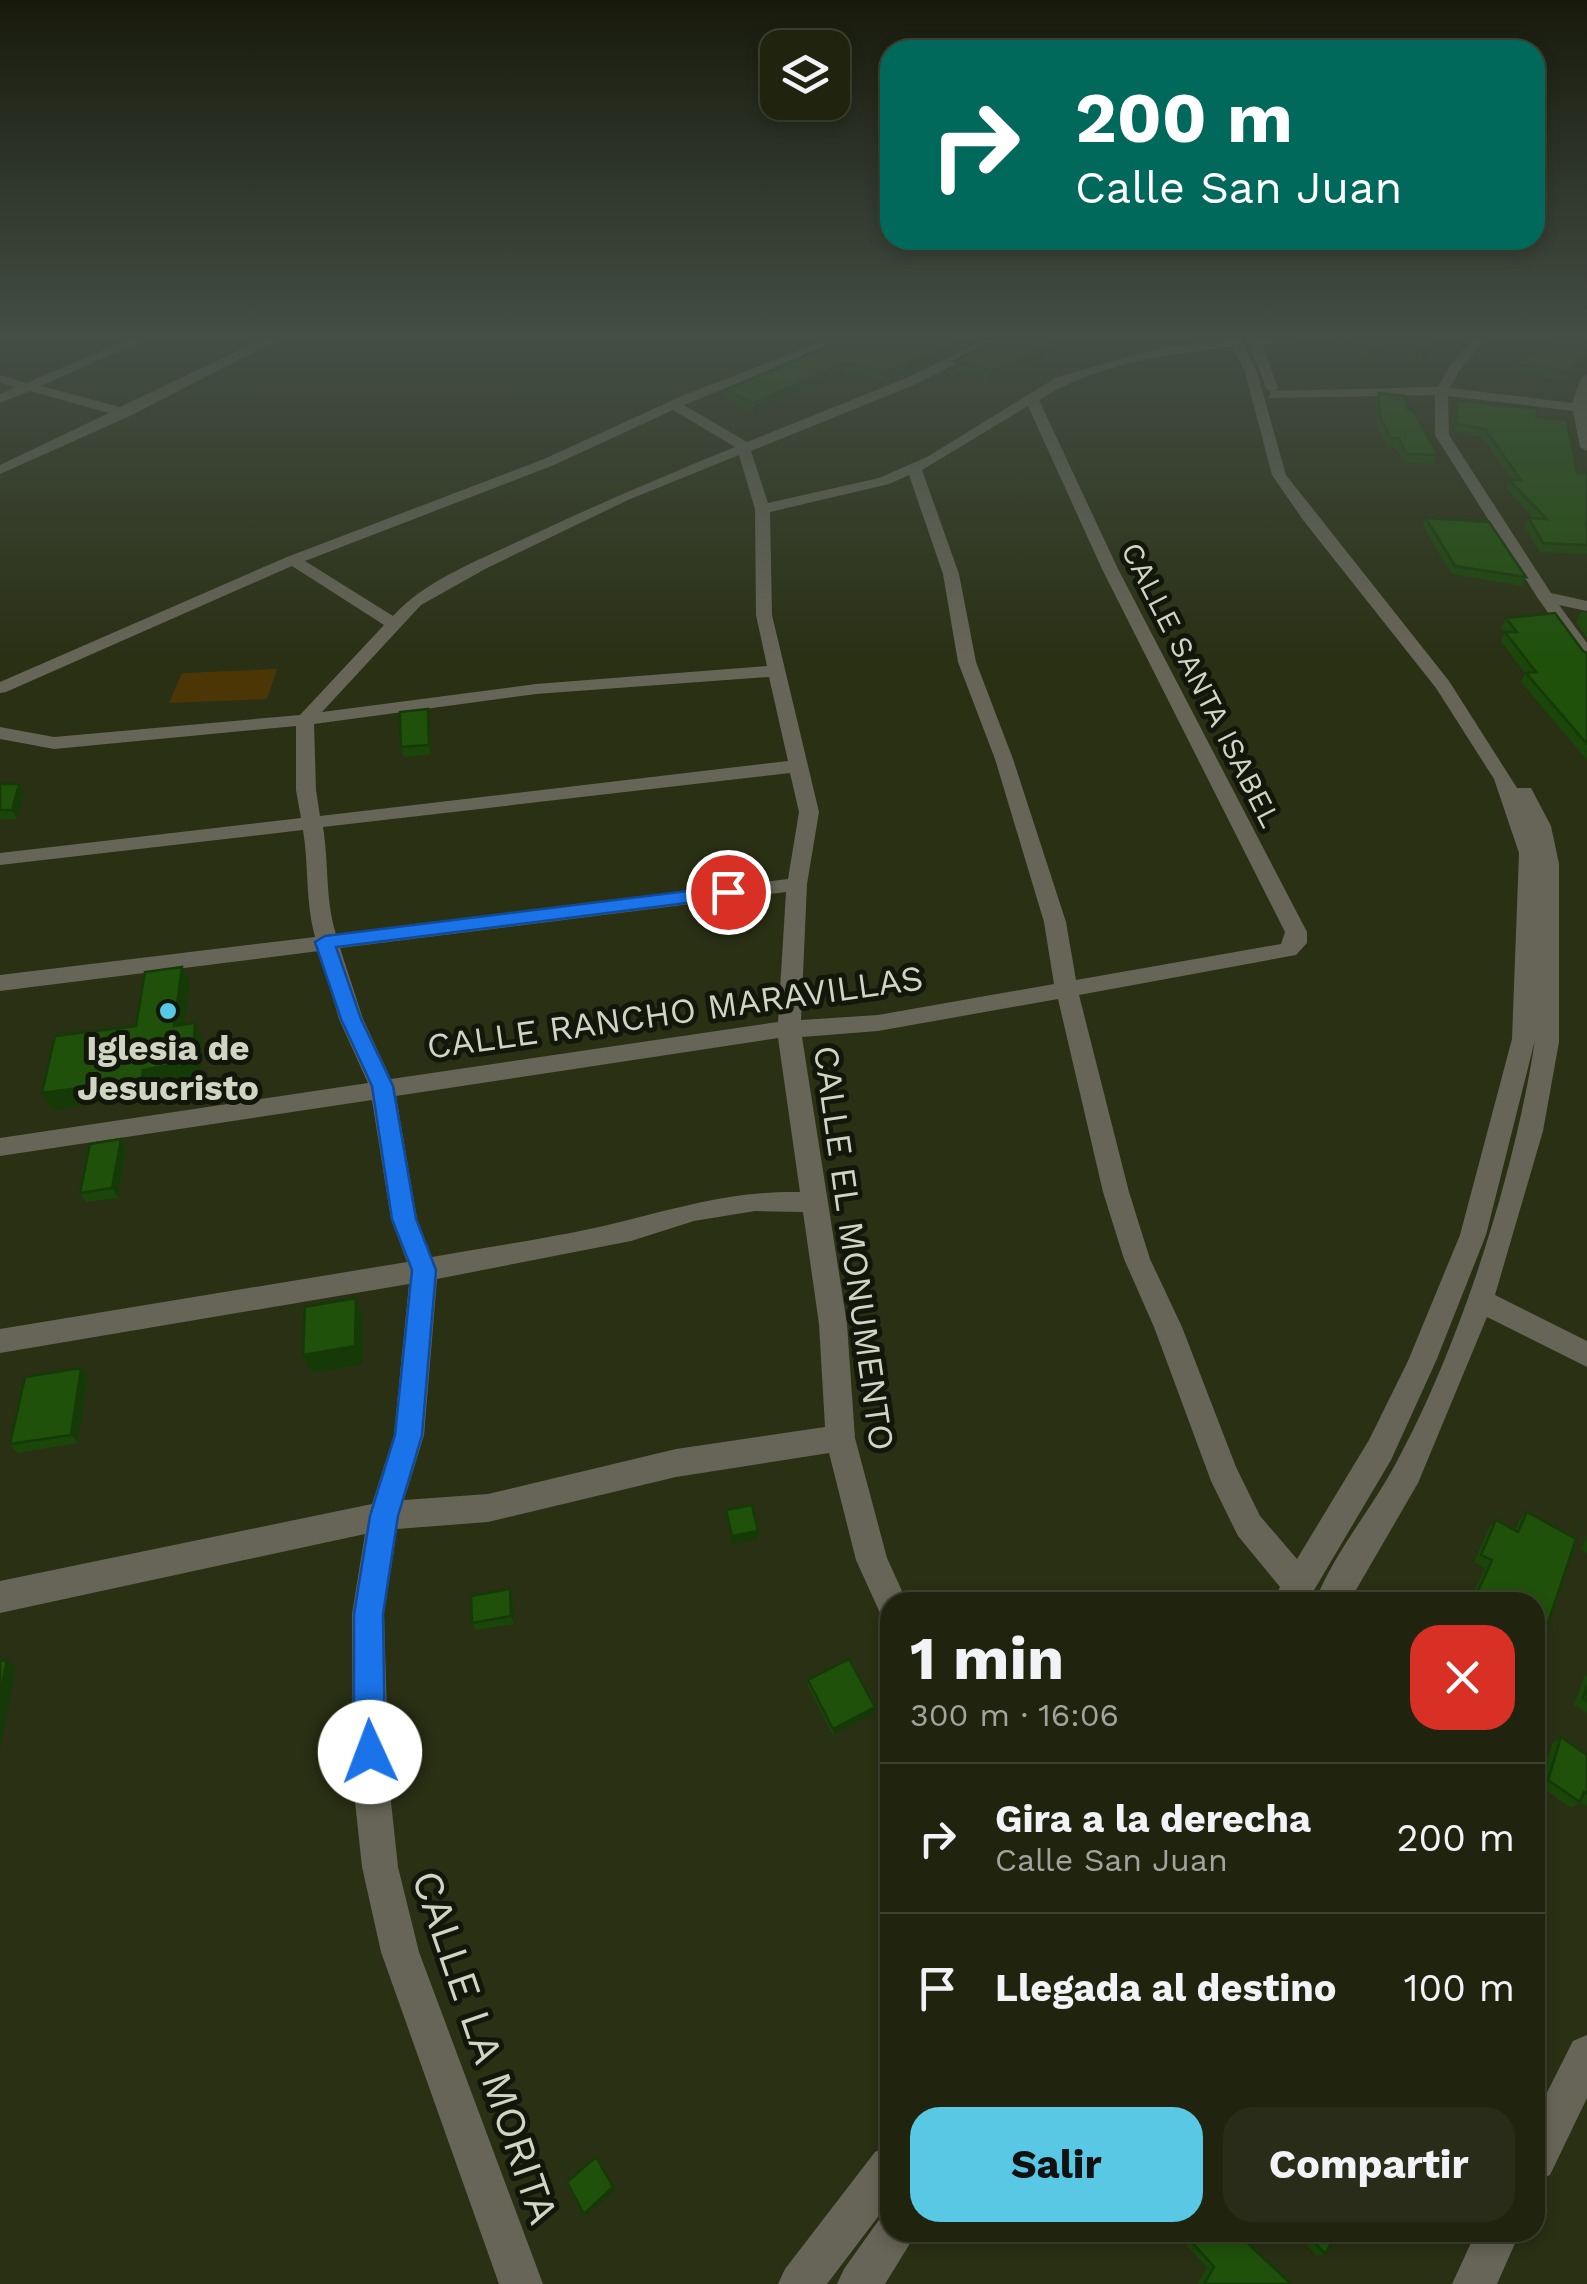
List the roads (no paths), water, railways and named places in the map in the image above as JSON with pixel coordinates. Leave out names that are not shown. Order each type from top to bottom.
[{"type":"street","points":[[0,470],[56,445]]},
{"type":"street","points":[[0,688],[293,560],[587,445]]},
{"type":"street","points":[[742,445],[744,448]]},
{"type":"street","points":[[305,720],[415,602],[481,565],[623,497],[753,445]]},
{"type":"street","points":[[762,510],[844,494],[914,468],[953,445]]},
{"type":"street","name":"CALLE SANTA ISABEL","points":[[1052,445],[1110,569],[1296,932],[1296,943]]},
{"type":"street","points":[[1270,445],[1279,476],[1443,684],[1504,780],[1520,818],[1530,866],[1524,1039],[1472,1235],[1422,1361],[1380,1450],[1295,1592]]},
{"type":"street","points":[[1282,445],[1286,466],[1300,490],[1360,564],[1369,568],[1398,611],[1450,672],[1508,760],[1542,826],[1549,864],[1547,1042],[1531,1131],[1480,1300],[1407,1473],[1337,1592]]},
{"type":"street","points":[[1448,445],[1544,597],[1587,656]]},
{"type":"street","name":"CALLE EL MONUMENTO","points":[[744,448],[762,510],[764,615],[809,812],[797,884],[789,1030],[833,1324],[840,1438],[872,1560],[886,1592]]},
{"type":"street","points":[[914,468],[951,574],[966,662],[1004,758],[1055,922],[1066,986],[1116,1192],[1137,1259],[1168,1327],[1222,1471],[1248,1526],[1293,1592]]},
{"type":"street","points":[[293,560],[392,623]]},
{"type":"street","points":[[1544,597],[1587,606]]},
{"type":"street","points":[[0,734],[54,744],[305,720],[536,689],[775,671]]},
{"type":"street","name":"CALLE LA MORITA","points":[[305,720],[306,790],[314,820],[318,910],[351,1019],[382,1086],[404,1219],[424,1270],[408,1435],[384,1516],[368,1614],[371,1783],[380,1867],[404,1964],[521,2284]]},
{"type":"street","points":[[0,859],[798,766]]},
{"type":"street","points":[[0,983],[797,884]]},
{"type":"street","name":"CALLE RANCHO MARAVILLAS","points":[[0,1147],[382,1086],[789,1030],[898,1020],[1066,986],[1288,950],[1296,943]]},
{"type":"street","points":[[0,1341],[424,1270],[630,1230],[709,1208],[754,1201],[816,1202]]},
{"type":"street","points":[[1480,1300],[1587,1355]]},
{"type":"street","points":[[0,1597],[384,1516],[488,1508],[676,1464],[840,1438]]},
{"type":"street","points":[[1545,2140],[1587,2055]]},
{"type":"street","points":[[800,2284],[880,2180]]},
{"type":"street","points":[[859,2284],[889,2242]]},
{"type":"street","points":[[1474,2284],[1495,2242]]},
{"type":"place","name":"Iglesia de Jesucristo","points":[[168,1011]]}]
